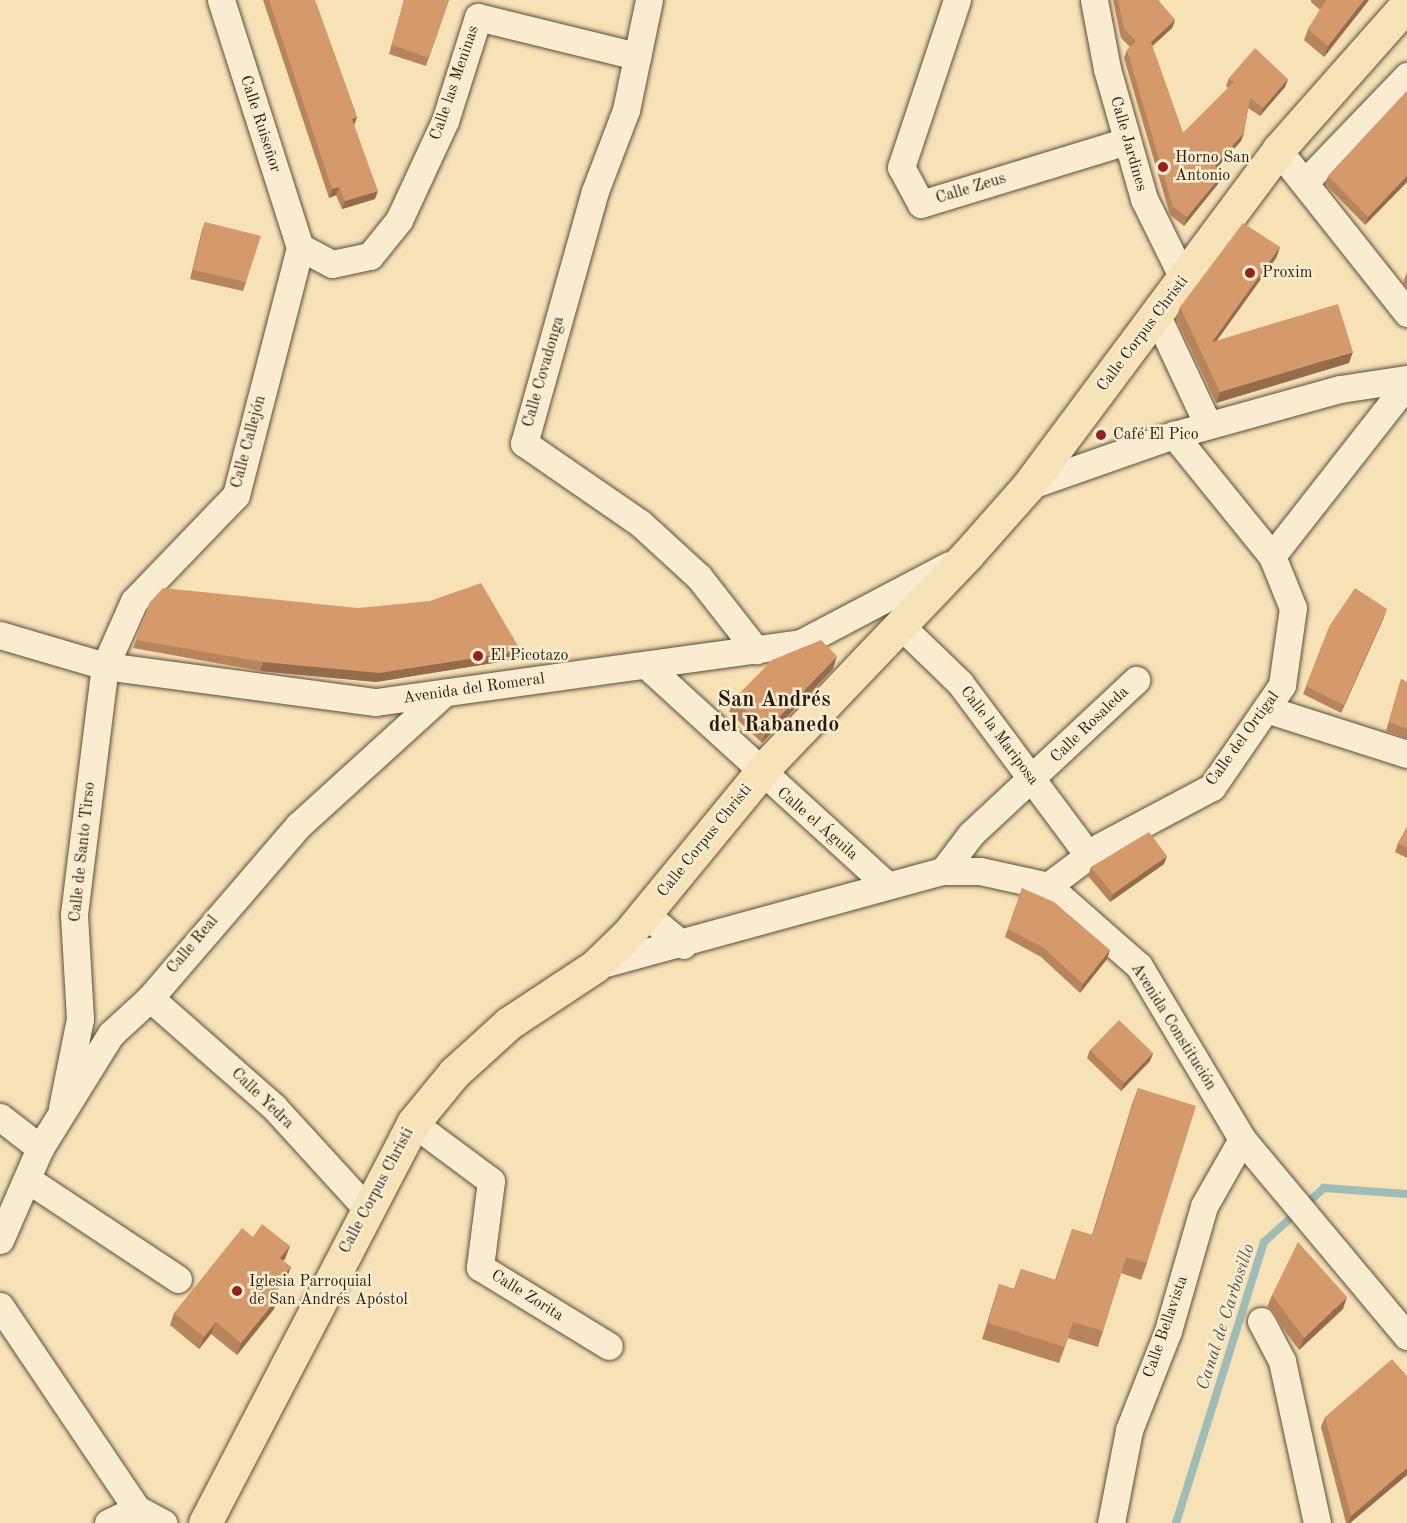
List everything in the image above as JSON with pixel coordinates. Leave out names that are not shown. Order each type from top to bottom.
[{"type":"main road","name":"Calle Corpus Christi","points":[[205,1523],[413,1123],[454,1073],[509,1023],[595,966],[645,914],[760,774],[899,624],[967,555],[1028,486],[1184,280],[1278,150],[1407,4]]},
{"type":"street","name":"Calle Ruiseñor","points":[[221,0],[300,247]]},
{"type":"street","name":"Calle Covadonga","points":[[649,0],[626,110],[595,191],[524,443],[640,523],[699,577],[756,650]]},
{"type":"street","name":"Calle Zeus","points":[[957,0],[901,167],[921,204],[1126,141]]},
{"type":"street","name":"Calle Jardines","points":[[1094,0],[1126,141],[1144,199],[1184,280]]},
{"type":"street","name":"Calle las Meninas","points":[[300,247],[332,264],[370,256],[399,220],[445,121],[478,17],[637,56]]},
{"type":"street","points":[[1305,182],[1407,76]]},
{"type":"street","points":[[1278,150],[1407,313]]},
{"type":"street","name":"Calle Callejón","points":[[105,666],[134,601],[236,495],[300,247]]},
{"type":"street","points":[[1157,316],[1208,425]]},
{"type":"street","points":[[1028,486],[1208,425],[1340,389],[1407,381]]},
{"type":"street","points":[[1272,556],[1407,381]]},
{"type":"street","name":"Calle del Ortigal","points":[[1048,886],[1089,856],[1212,787],[1282,686],[1293,608],[1272,556],[1174,435]]},
{"type":"street","name":"Avenida del Romeral","points":[[0,635],[105,666],[376,702],[801,643],[840,627],[967,555]]},
{"type":"street","name":"Calle la Mariposa","points":[[899,624],[960,683],[1089,856]]},
{"type":"street","points":[[840,627],[869,656]]},
{"type":"street","name":"Calle el Águila","points":[[646,665],[760,774],[885,883]]},
{"type":"street","name":"Calle de Santo Tirso","points":[[62,1108],[80,1019],[74,914],[105,666]]},
{"type":"street","name":"Calle Rosaleda","points":[[943,871],[971,834],[1032,780],[1136,680]]},
{"type":"street","name":"Calle Real","points":[[0,1240],[40,1148],[62,1108],[111,1034],[150,998],[299,825],[444,693]]},
{"type":"street","points":[[1266,710],[1407,754]]},
{"type":"street","name":"Avenida Constitución","points":[[595,966],[683,945],[885,883],[943,871],[980,871],[1048,886],[1139,966],[1242,1139],[1272,1173],[1306,1220],[1407,1336]]},
{"type":"street","points":[[645,914],[683,945]]},
{"type":"street","name":"Calle Yedra","points":[[150,998],[274,1107],[367,1209]]},
{"type":"street","points":[[0,1117],[40,1148]]},
{"type":"street","name":"Calle Zorita","points":[[413,1123],[491,1181],[480,1267],[609,1346]]},
{"type":"street","name":"Calle Bellavista","points":[[1111,1523],[1129,1430],[1168,1331],[1204,1206],[1242,1139]]},
{"type":"street","points":[[27,1179],[178,1279]]},
{"type":"street","points":[[0,1306],[137,1509],[163,1523]]},
{"type":"street","points":[[1261,1321],[1282,1360],[1317,1523]]},
{"type":"street","points":[[108,1523],[137,1509]]},
{"type":"building","points":[[269,0],[315,0],[357,117],[352,119],[378,191],[345,201],[339,187],[332,189]]},
{"type":"building","points":[[404,0],[449,0],[429,58],[392,45]]},
{"type":"building","points":[[1118,0],[1158,0],[1175,20],[1151,42],[1183,133],[1234,82],[1229,78],[1255,48],[1288,79],[1263,108],[1250,98],[1244,133],[1215,165],[1221,176],[1187,217],[1173,207],[1127,50],[1136,41],[1124,29]]},
{"type":"building","points":[[1326,0],[1364,0],[1328,46],[1308,29]]},
{"type":"building","points":[[1407,91],[1407,176],[1368,217],[1328,176]]},
{"type":"building","points":[[205,222],[261,236],[246,282],[193,270]]},
{"type":"building","points":[[1243,223],[1280,247],[1212,342],[1338,304],[1353,352],[1220,392],[1180,307]]},
{"type":"building","points":[[481,583],[521,651],[379,673],[263,662],[136,640],[150,602],[163,588],[358,608],[430,601]]},
{"type":"building","points":[[1355,588],[1387,609],[1344,705],[1306,686],[1330,625]]},
{"type":"building","points":[[821,640],[837,656],[766,731],[734,699],[772,660]]},
{"type":"building","points":[[1401,679],[1407,682],[1407,729],[1389,722]]},
{"type":"building","points":[[1407,827],[1407,848],[1398,843]]},
{"type":"building","points":[[1149,832],[1167,856],[1113,894],[1091,867]]},
{"type":"building","points":[[1022,888],[1054,902],[1110,950],[1083,984],[1044,948],[1008,929]]},
{"type":"building","points":[[1119,1020],[1153,1053],[1124,1083],[1090,1050]]},
{"type":"building","points":[[1138,1088],[1196,1106],[1147,1263],[1126,1257],[1103,1331],[1073,1322],[1065,1347],[988,1323],[999,1284],[1015,1289],[1021,1269],[1056,1280],[1072,1229],[1093,1235]]},
{"type":"building","name":"Iglesia Parroquial de San Andrés Apóstol","points":[[262,1224],[290,1246],[280,1258],[291,1267],[271,1290],[279,1296],[241,1343],[216,1322],[204,1337],[174,1313],[242,1228],[253,1237]]},
{"type":"building","points":[[1298,1242],[1347,1297],[1304,1338],[1272,1295]]},
{"type":"building","points":[[1392,1359],[1407,1376],[1407,1468],[1351,1516],[1325,1417]]},
{"type":"waterway","name":"Canal de Carbosillo","points":[[1176,1523],[1264,1242],[1324,1188],[1407,1194]]},
{"type":"place","name":"Horno San Antonio","points":[[1163,167]]},
{"type":"place","name":"Proxim","points":[[1250,273]]},
{"type":"place","name":"Café El Pico","points":[[1101,435]]},
{"type":"place","name":"El Picotazo","points":[[478,656]]},
{"type":"place","name":"Iglesia Parroquial de San Andrés Apóstol","points":[[237,1291]]},
{"type":"district","name":"San Andrés del Rabanedo","points":[[774,712]]}]
